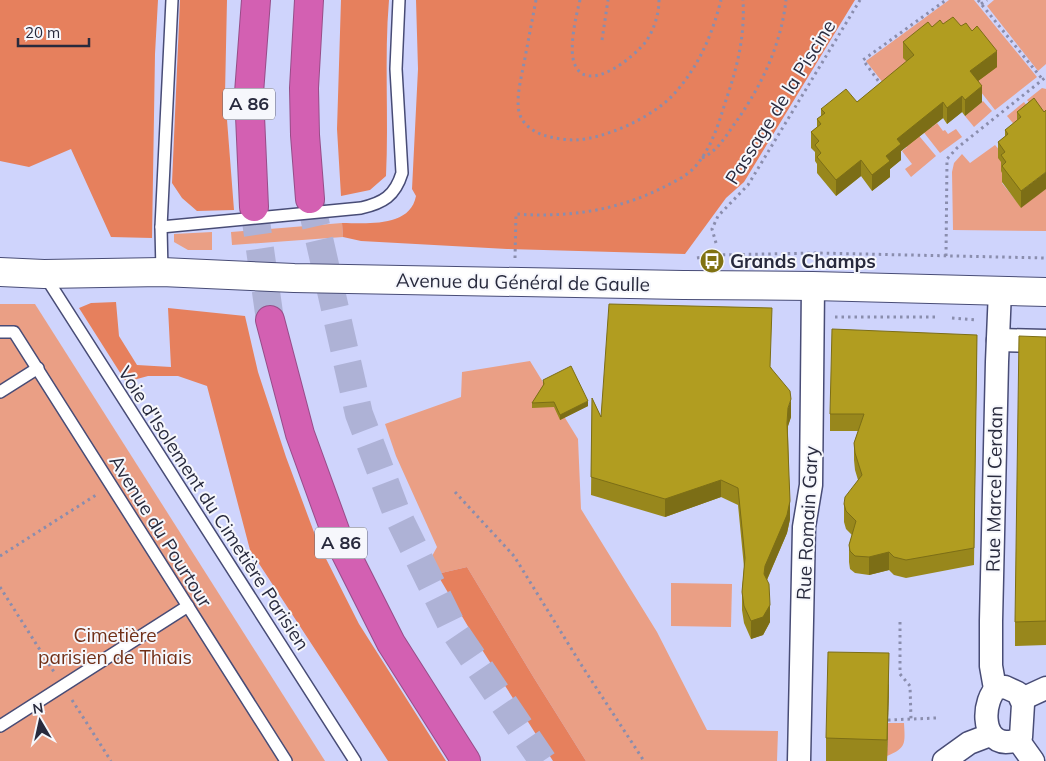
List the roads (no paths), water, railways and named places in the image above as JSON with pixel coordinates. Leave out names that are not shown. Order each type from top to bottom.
[{"type":"highway","name":"A 86","points":[[254,207],[249,93],[256,0]]},
{"type":"highway","points":[[309,0],[304,88],[305,135],[310,199]]},
{"type":"highway","name":"A 86","points":[[270,320],[300,434],[337,536],[391,643],[466,761]]},
{"type":"main road","name":"Avenue du Général de Gaulle","points":[[0,272],[44,274],[162,272],[426,281],[692,286],[813,286],[1046,292]]},
{"type":"street","name":"Rue Romain Gary","points":[[799,761],[804,527],[811,485],[813,286]]},
{"type":"street","name":"Rue Marcel Cerdan","points":[[997,688],[992,676],[991,666],[991,622],[1000,290]]},
{"type":"street","points":[[998,340],[1046,341]]},
{"type":"street","points":[[1005,687],[1016,691],[1022,699],[1022,733],[1018,740],[998,742],[990,735],[987,722],[988,703],[992,692],[997,688],[1005,687]]},
{"type":"street","points":[[1022,699],[1046,688]]},
{"type":"street","points":[[944,761],[969,743],[990,735]]},
{"type":"street","points":[[1018,740],[1033,761]]},
{"type":"lane","points":[[162,272],[161,227],[172,0]]},
{"type":"lane","points":[[161,227],[361,208],[381,202],[388,197],[399,184],[402,173],[396,69],[399,0]]},
{"type":"lane","name":"Voie d'Isolement du Cimetière Parisien","points":[[44,274],[355,761]]},
{"type":"lane","name":"Avenue du Pourtour","points":[[0,332],[14,332],[286,761]]},
{"type":"lane","points":[[0,392],[38,368]]},
{"type":"lane","points":[[0,726],[188,606]]},
{"type":"tunnel","points":[[310,199],[359,414],[397,514],[454,630],[543,761]]},
{"type":"tunnel","points":[[254,207],[270,320]]},
{"type":"place","name":"Grands Champs","points":[[712,261]]},
{"type":"park label","name":"Cimetière parisien de Thiais","points":[[115,646]]}]
